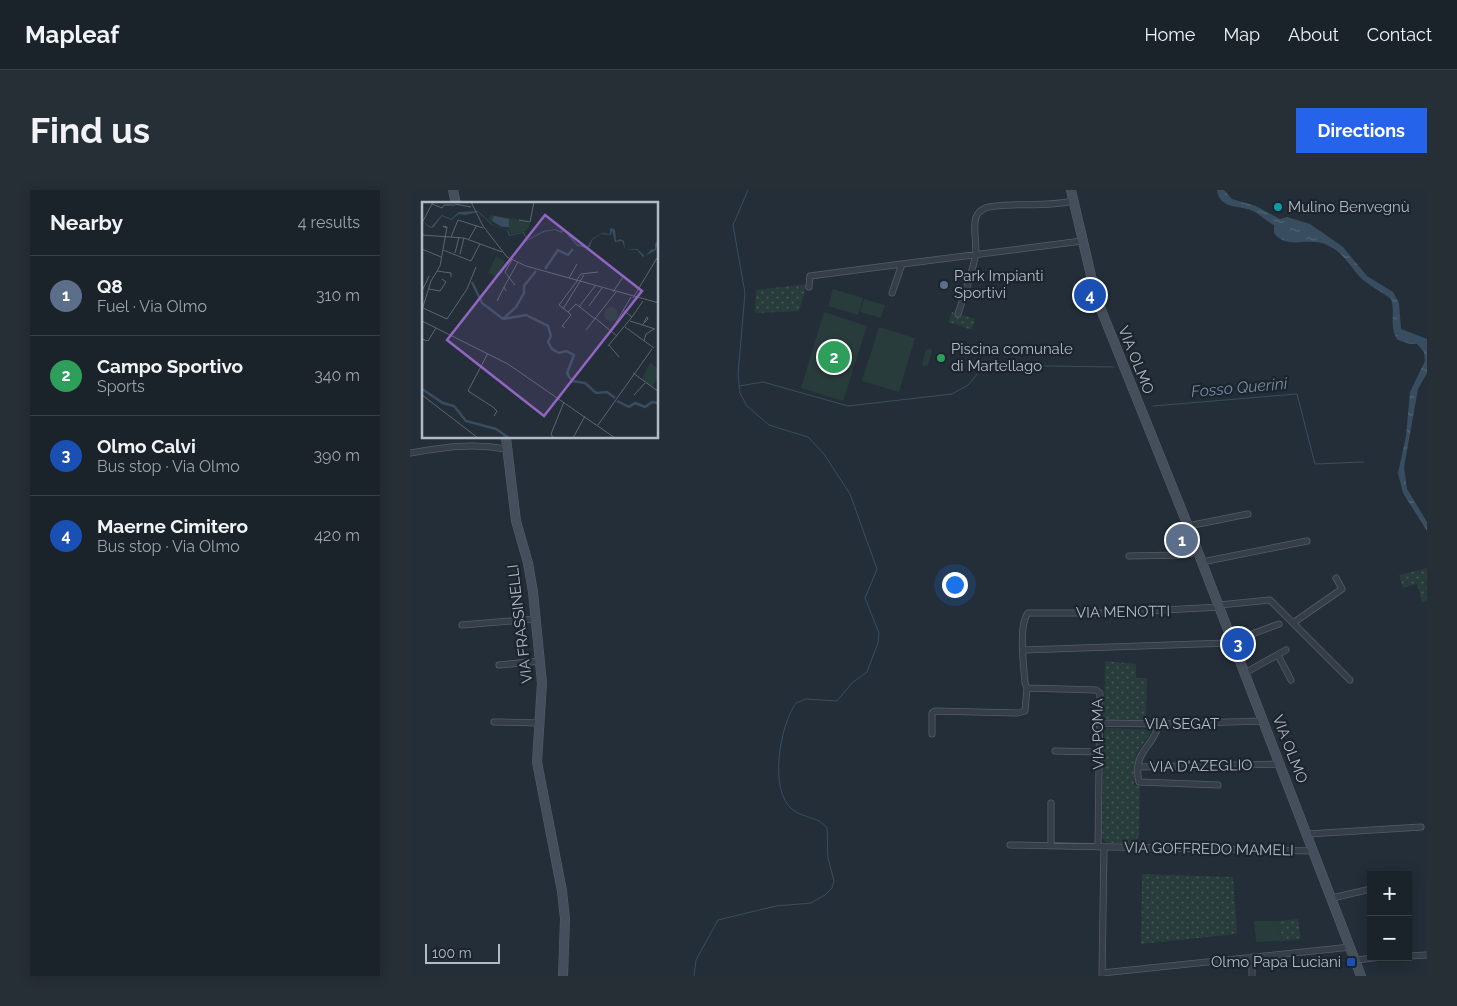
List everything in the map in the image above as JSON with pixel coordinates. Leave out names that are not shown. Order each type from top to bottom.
[{"type":"street","name":"VIA OLMO","points":[[1071,190],[1096,297],[1188,526],[1362,976]]},
{"type":"street","points":[[958,314],[976,254],[974,224],[980,213],[986,208],[999,205],[1050,206],[1073,201]]},
{"type":"street","points":[[809,287],[810,276],[1082,242]]},
{"type":"street","points":[[892,293],[902,264]]},
{"type":"street","name":"VIA FRASSINELLI","points":[[506,439],[516,522],[528,563],[536,619],[542,683],[537,747],[539,780],[564,904],[563,976]]},
{"type":"street","points":[[410,453],[454,445],[478,444],[507,449]]},
{"type":"street","points":[[1188,526],[1248,514]]},
{"type":"street","points":[[1202,562],[1307,541]]},
{"type":"street","points":[[1130,556],[1198,552]]},
{"type":"street","points":[[1336,578],[1342,589],[1293,623],[1350,680]]},
{"type":"street","name":"VIA MENOTTI","points":[[1023,650],[1024,621],[1027,614],[1168,611],[1270,600],[1293,623]]},
{"type":"street","points":[[462,625],[536,619]]},
{"type":"street","points":[[932,734],[932,714],[935,711],[1024,712],[1027,688],[1023,650],[1233,641],[1279,624]]},
{"type":"street","points":[[1245,673],[1286,650]]},
{"type":"street","points":[[1278,655],[1291,680]]},
{"type":"street","points":[[499,665],[540,661]]},
{"type":"street","name":"VIA POMA","points":[[1027,688],[1098,692],[1100,696],[1098,752],[1102,975]]},
{"type":"street","name":"VIA SEGAT","points":[[1099,723],[1159,724],[1264,721]]},
{"type":"street","points":[[494,722],[539,723]]},
{"type":"street","name":"VIA D'AZEGLIO","points":[[1159,724],[1158,730],[1140,753],[1139,767],[1281,764]]},
{"type":"street","points":[[1055,751],[1098,752]]},
{"type":"street","points":[[1139,767],[1138,780],[1141,783],[1218,785]]},
{"type":"street","points":[[1050,846],[1051,803]]},
{"type":"street","points":[[1308,834],[1421,827]]},
{"type":"street","name":"VIA GOFFREDO MAMELI","points":[[1010,845],[1314,850]]},
{"type":"street","points":[[1332,898],[1367,890]]},
{"type":"street","points":[[1102,975],[1351,947]]},
{"type":"street","points":[[1412,956],[1427,955]]},
{"type":"street","points":[[1252,957],[1252,976]]},
{"type":"street","points":[[1356,960],[1367,959]]},
{"type":"green space","points":[[807,284],[799,311],[755,313],[756,290]]},
{"type":"green space","points":[[833,289],[863,298],[858,315],[828,306]]},
{"type":"green space","points":[[864,299],[885,305],[881,318],[860,312]]},
{"type":"green space","points":[[824,312],[867,326],[843,401],[801,388]]},
{"type":"green space","points":[[952,312],[975,319],[972,330],[948,322]]},
{"type":"green space","points":[[879,327],[915,338],[899,392],[862,381]]},
{"type":"green space","points":[[930,348],[932,351],[928,365],[924,367],[922,364],[926,350]]},
{"type":"green space","points":[[1427,568],[1427,601],[1422,602],[1417,584],[1403,588],[1399,575]]},
{"type":"green space","points":[[1105,661],[1136,664],[1136,678],[1147,678],[1146,720],[1107,720],[1104,717]]},
{"type":"green space","points":[[1105,729],[1152,730],[1137,753],[1134,785],[1140,786],[1139,836],[1133,844],[1107,843],[1102,838],[1104,732]]},
{"type":"green space","points":[[1142,874],[1233,877],[1237,934],[1141,944]]},
{"type":"green space","points":[[1298,919],[1301,939],[1282,941],[1277,921]]},
{"type":"green space","points":[[1254,921],[1277,921],[1282,941],[1256,942]]},
{"type":"water","points":[[1217,190],[1224,190],[1232,199],[1256,206],[1280,219],[1287,217],[1310,224],[1343,247],[1367,276],[1393,292],[1399,303],[1401,329],[1427,339],[1427,373],[1418,389],[1404,467],[1407,489],[1427,522],[1427,531],[1403,493],[1398,473],[1406,436],[1410,392],[1425,361],[1424,352],[1417,344],[1398,340],[1393,330],[1391,299],[1364,280],[1337,251],[1320,243],[1292,242],[1280,238],[1274,233],[1274,225],[1255,212],[1232,206],[1222,201]]},
{"type":"waterway","points":[[694,976],[696,960],[718,920],[776,906],[811,903],[825,895],[832,888],[834,881],[828,858],[827,828],[824,824],[793,810],[785,801],[779,774],[781,742],[785,726],[796,703],[806,699],[837,701],[852,683],[867,672],[878,643],[879,633],[865,598],[877,569],[850,494],[824,454],[808,437],[769,425],[747,406],[740,393],[738,374],[745,293],[733,225],[748,190]]},
{"type":"waterway","name":"Fosso Querini","points":[[739,386],[763,382],[848,406],[952,394],[968,385],[985,365],[1114,367]]},
{"type":"waterway","name":"Fosso Querini","points":[[1153,406],[1297,394],[1315,464],[1364,462]]},
{"type":"place","name":"Mulino Benvegnù","points":[[1278,207]]},
{"type":"place","name":"Park Impianti Sportivi","points":[[944,285]]},
{"type":"place","name":"Maerne Cimitero","points":[[1090,295]]},
{"type":"place","name":"Campo Sportivo","points":[[834,357]]},
{"type":"place","name":"Piscina comunale di Martellago","points":[[941,358]]},
{"type":"place","name":"Q8","points":[[1182,540]]},
{"type":"place","name":"Olmo Calvi","points":[[1238,644]]},
{"type":"place","name":"Olmo Papa Luciani","points":[[1351,962]]}]
